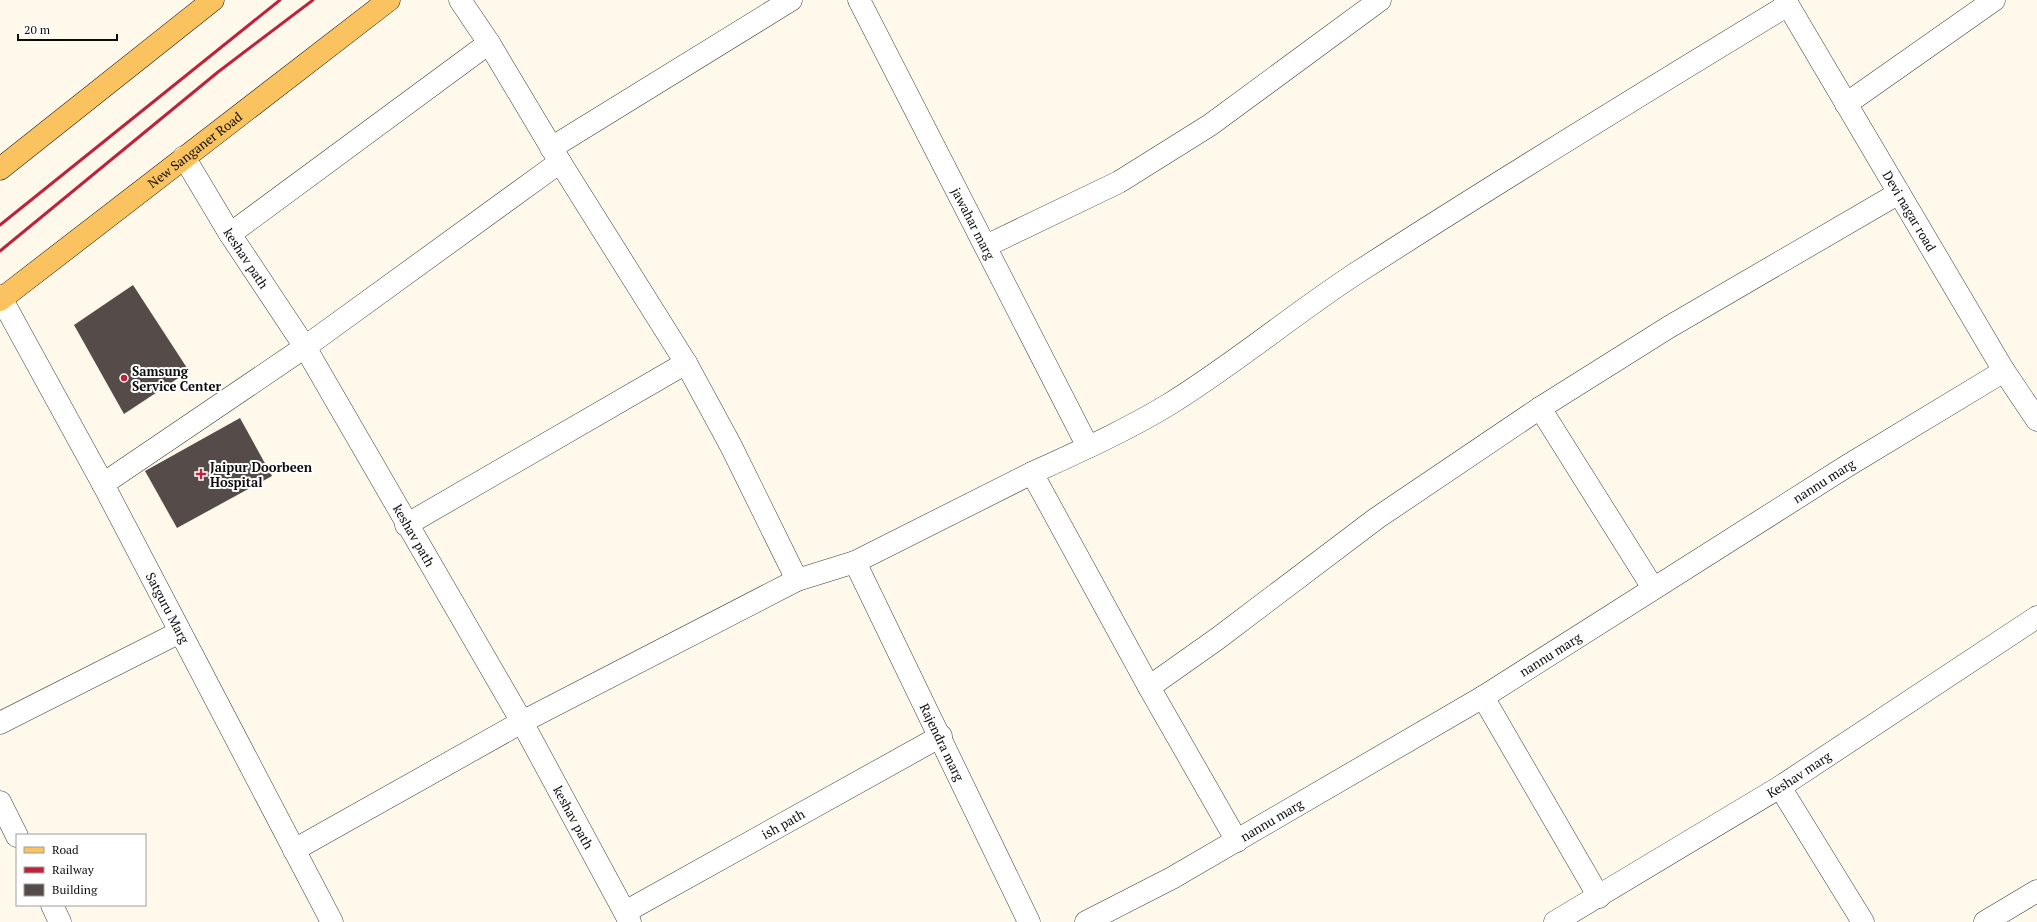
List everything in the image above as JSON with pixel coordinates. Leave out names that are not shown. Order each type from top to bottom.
[{"type":"main road","points":[[0,169],[213,0]]},
{"type":"main road","name":"New Sanganer Road","points":[[1,298],[389,0]]},
{"type":"street","points":[[460,0],[489,43],[556,155],[686,363],[730,446],[797,580]]},
{"type":"street","points":[[103,484],[305,347],[556,155],[791,0]]},
{"type":"street","name":"jawahar marg","points":[[859,0],[1088,448]]},
{"type":"street","points":[[986,246],[1119,182],[1210,125],[1380,0]]},
{"type":"street","points":[[1846,104],[1994,0]]},
{"type":"street","points":[[294,850],[522,722],[797,580],[855,562],[1032,473],[1088,448],[1168,405],[1246,353],[1330,290],[1497,182],[1786,2]]},
{"type":"street","name":"Devi nagar road","points":[[1786,2],[2004,371],[2037,420]]},
{"type":"street","points":[[230,234],[489,43]]},
{"type":"street","name":"keshav path","points":[[184,157],[230,234],[305,347],[406,525],[522,722],[627,917]]},
{"type":"street","points":[[1150,687],[1217,639],[1377,518],[1540,408],[1670,327],[1899,193]]},
{"type":"street","name":"Satguru Marg","points":[[1,298],[103,484],[332,922]]},
{"type":"street","points":[[406,525],[686,363]]},
{"type":"street","name":"nannu marg","points":[[1086,922],[1172,878],[1483,697],[1847,466],[2004,371]]},
{"type":"street","points":[[1540,408],[1653,588]]},
{"type":"street","points":[[1032,473],[1237,841]]},
{"type":"street","name":"Rajendra marg","points":[[855,562],[941,736],[1029,922]]},
{"type":"street","name":"Keshav marg","points":[[1555,922],[1599,897],[1780,787],[2037,617]]},
{"type":"street","points":[[0,723],[180,632]]},
{"type":"street","points":[[1483,697],[1599,897]]},
{"type":"street","name":"ish path","points":[[627,917],[941,736]]},
{"type":"street","points":[[1780,787],[1863,922]]},
{"type":"street","points":[[0,802],[16,834]]},
{"type":"street","points":[[1985,922],[2037,891]]},
{"type":"street","points":[[52,906],[60,922]]},
{"type":"building","points":[[133,285],[189,371],[124,414],[74,325]]},
{"type":"building","points":[[240,418],[272,476],[177,528],[145,471]]},
{"type":"railway","points":[[0,225],[280,0]]},
{"type":"railway","points":[[0,251],[218,72],[313,0]]},
{"type":"place","name":"Samsung Service Center","points":[[124,378]]},
{"type":"place","name":"Jaipur Doorbeen Hospital","points":[[201,474]]}]
